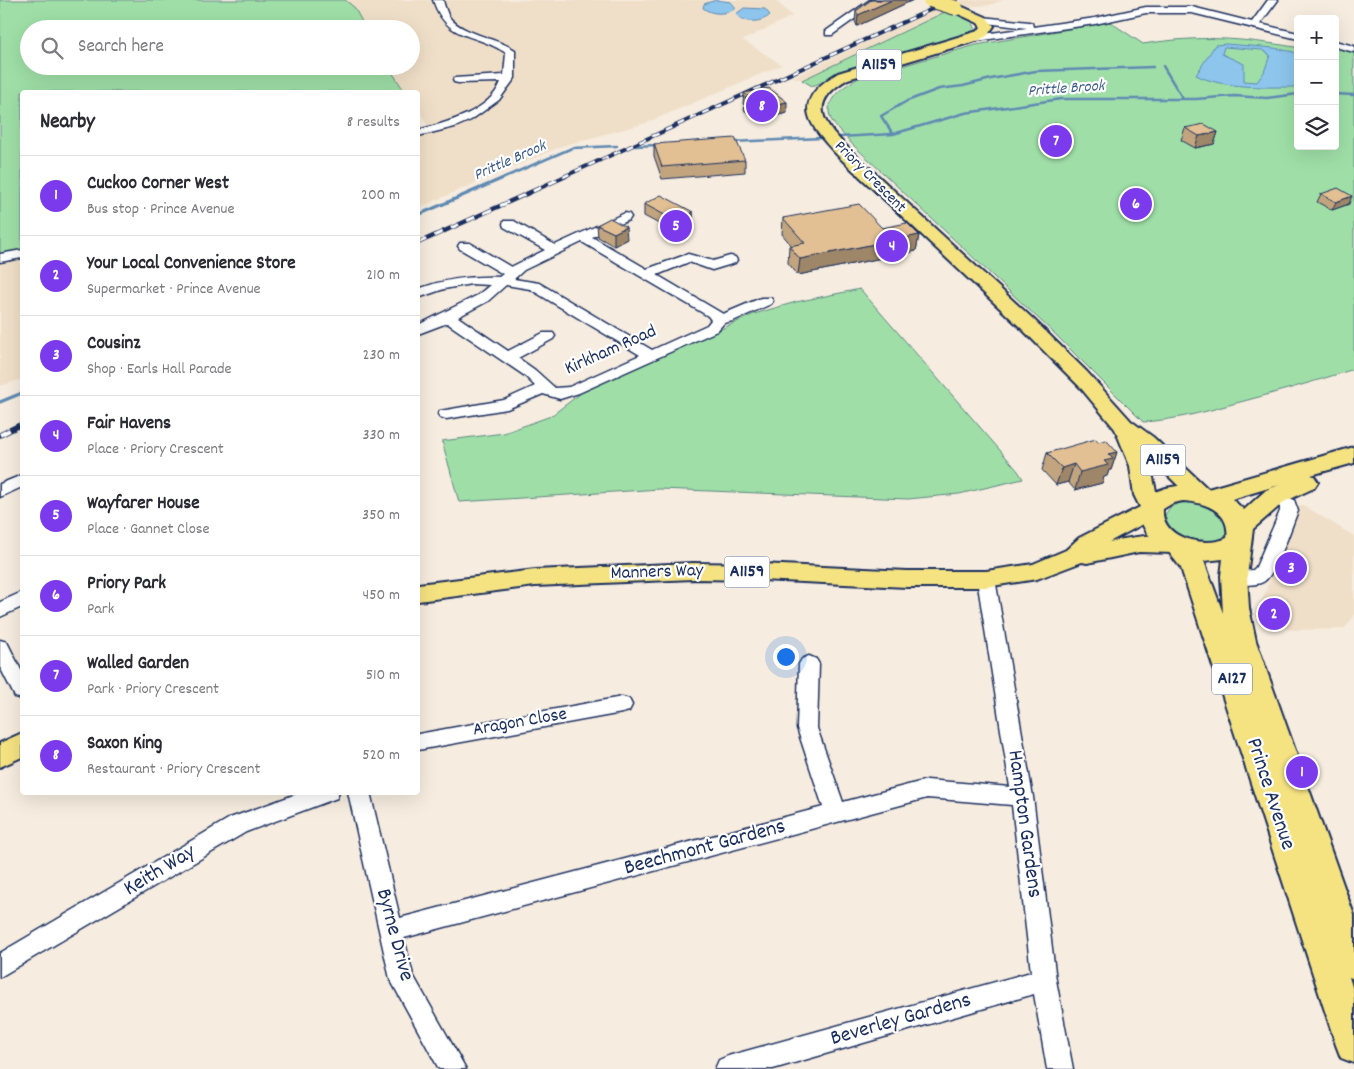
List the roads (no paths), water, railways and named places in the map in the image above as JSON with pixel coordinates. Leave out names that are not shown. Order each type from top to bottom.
[{"type":"highway","points":[[1354,455],[1204,495],[1187,493],[1166,496],[1153,504],[1151,509],[1153,522],[1176,546],[1210,553],[1220,552],[1298,485],[1354,468]]},
{"type":"highway","points":[[1204,495],[1229,509],[1239,535]]},
{"type":"highway","name":"Prince Avenue","points":[[1239,535],[1234,576],[1237,616],[1242,640],[1354,963]]},
{"type":"highway","name":"Prince Avenue","points":[[1176,546],[1193,565],[1206,598],[1354,1045]]},
{"type":"main road","name":"Priory Crescent","points":[[930,0],[956,8],[982,20],[988,26],[981,35],[843,76],[831,82],[818,98],[813,110],[815,118],[822,129],[856,164],[962,265],[1018,314],[1076,371],[1125,428],[1148,444],[1184,481],[1204,495]]},
{"type":"main road","name":"Priory Crescent","points":[[1125,428],[1141,466],[1145,495],[1151,509]]},
{"type":"main road","name":"Manners Way","points":[[1074,556],[1087,544],[1151,509]]},
{"type":"main road","name":"Manners Way","points":[[420,593],[535,578],[693,571],[761,572],[907,579],[986,579],[1037,571],[1074,556],[1093,555],[1139,544],[1176,546]]},
{"type":"main road","points":[[0,756],[20,745]]},
{"type":"street","points":[[420,133],[432,130],[477,112],[501,94],[510,78],[511,52],[503,45],[462,30],[446,19],[438,0]]},
{"type":"street","points":[[829,33],[876,0]]},
{"type":"street","points":[[1254,25],[1274,0]]},
{"type":"street","points":[[1146,10],[1167,2]]},
{"type":"street","name":"Priory Crescent","points":[[1167,2],[1294,35]]},
{"type":"street","name":"Priory Crescent","points":[[969,39],[1066,26],[1146,10],[1192,10]]},
{"type":"street","name":"Priory Crescent","points":[[982,20],[1024,25],[1066,26]]},
{"type":"street","points":[[1339,45],[1354,49]]},
{"type":"street","points":[[458,80],[510,78]]},
{"type":"street","points":[[420,329],[448,317],[483,298],[507,277],[555,250],[625,217]]},
{"type":"street","points":[[509,224],[555,250]]},
{"type":"street","points":[[582,237],[713,313],[718,319]]},
{"type":"street","points":[[465,246],[507,277],[542,289],[650,355]]},
{"type":"street","points":[[646,274],[689,253],[712,266],[730,260]]},
{"type":"street","points":[[0,258],[20,254]]},
{"type":"street","points":[[420,293],[455,282],[507,277]]},
{"type":"street","name":"Kirkham Road","points":[[448,317],[508,357],[554,394],[566,393],[712,328],[718,319],[728,318],[766,301]]},
{"type":"street","points":[[508,357],[548,336]]},
{"type":"street","points":[[446,414],[507,404],[545,388]]},
{"type":"street","points":[[0,491],[20,482]]},
{"type":"street","points":[[1234,576],[1257,577],[1264,570],[1289,511],[1282,500]]},
{"type":"street","name":"Hampton Gardens","points":[[986,579],[1022,797],[1044,980],[1060,1069]]},
{"type":"street","points":[[0,610],[20,600]]},
{"type":"street","points":[[0,647],[20,687]]},
{"type":"street","points":[[809,664],[807,728],[836,813]]},
{"type":"street","name":"Aragon Close","points":[[420,742],[622,704]]},
{"type":"street","name":"Beechmont Gardens","points":[[390,931],[927,789],[1022,797]]},
{"type":"street","name":"Keith Way","points":[[0,966],[238,825],[321,795]]},
{"type":"street","name":"Byrne Drive","points":[[360,795],[402,979],[453,1069]]},
{"type":"street","name":"Beverley Gardens","points":[[728,1069],[1044,980]]},
{"type":"water","points":[[716,0],[731,2],[736,8],[728,12],[719,13],[703,8],[704,4]]},
{"type":"water","points":[[744,8],[765,9],[770,15],[758,21],[743,20],[736,14]]},
{"type":"water","points":[[1226,44],[1274,48],[1294,52],[1294,87],[1232,85],[1207,80],[1196,75],[1215,45]],"holes":[[[1224,47],[1262,50],[1270,55],[1264,72],[1257,82],[1244,81],[1244,64],[1222,54]]]},
{"type":"waterway","points":[[1163,66],[1183,99]]},
{"type":"waterway","points":[[893,134],[881,116],[907,101],[939,89],[1036,71],[1153,67]]},
{"type":"waterway","name":"Prittle Brook","points":[[1339,94],[1354,95]]},
{"type":"waterway","name":"Prittle Brook","points":[[1183,99],[1234,96],[1267,98],[1294,95]]},
{"type":"waterway","name":"Prittle Brook","points":[[893,134],[965,113],[1061,99],[1183,99]]},
{"type":"waterway","name":"Prittle Brook","points":[[839,137],[893,134]]},
{"type":"waterway","name":"Prittle Brook","points":[[731,142],[822,138]]},
{"type":"waterway","name":"Prittle Brook","points":[[634,146],[658,145]]},
{"type":"waterway","name":"Prittle Brook","points":[[505,177],[572,148],[617,146]]},
{"type":"waterway","name":"Prittle Brook","points":[[420,214],[508,176]]},
{"type":"waterway","name":"Prittle Brook","points":[[0,402],[20,394]]},
{"type":"railway","points":[[563,177],[952,0]]},
{"type":"railway","points":[[420,242],[566,176]]},
{"type":"railway","points":[[0,435],[20,425]]},
{"type":"place","name":"Saxon King","points":[[762,106]]},
{"type":"place","name":"Walled Garden","points":[[1056,141]]},
{"type":"place","name":"Priory Park","points":[[1136,204]]},
{"type":"place","name":"Wayfarer House","points":[[676,226]]},
{"type":"place","name":"Fair Havens","points":[[892,246]]},
{"type":"place","name":"Cousinz","points":[[1291,568]]},
{"type":"place","name":"Your Local Convenience Store","points":[[1274,614]]},
{"type":"place","name":"Cuckoo Corner West","points":[[1302,772]]}]
